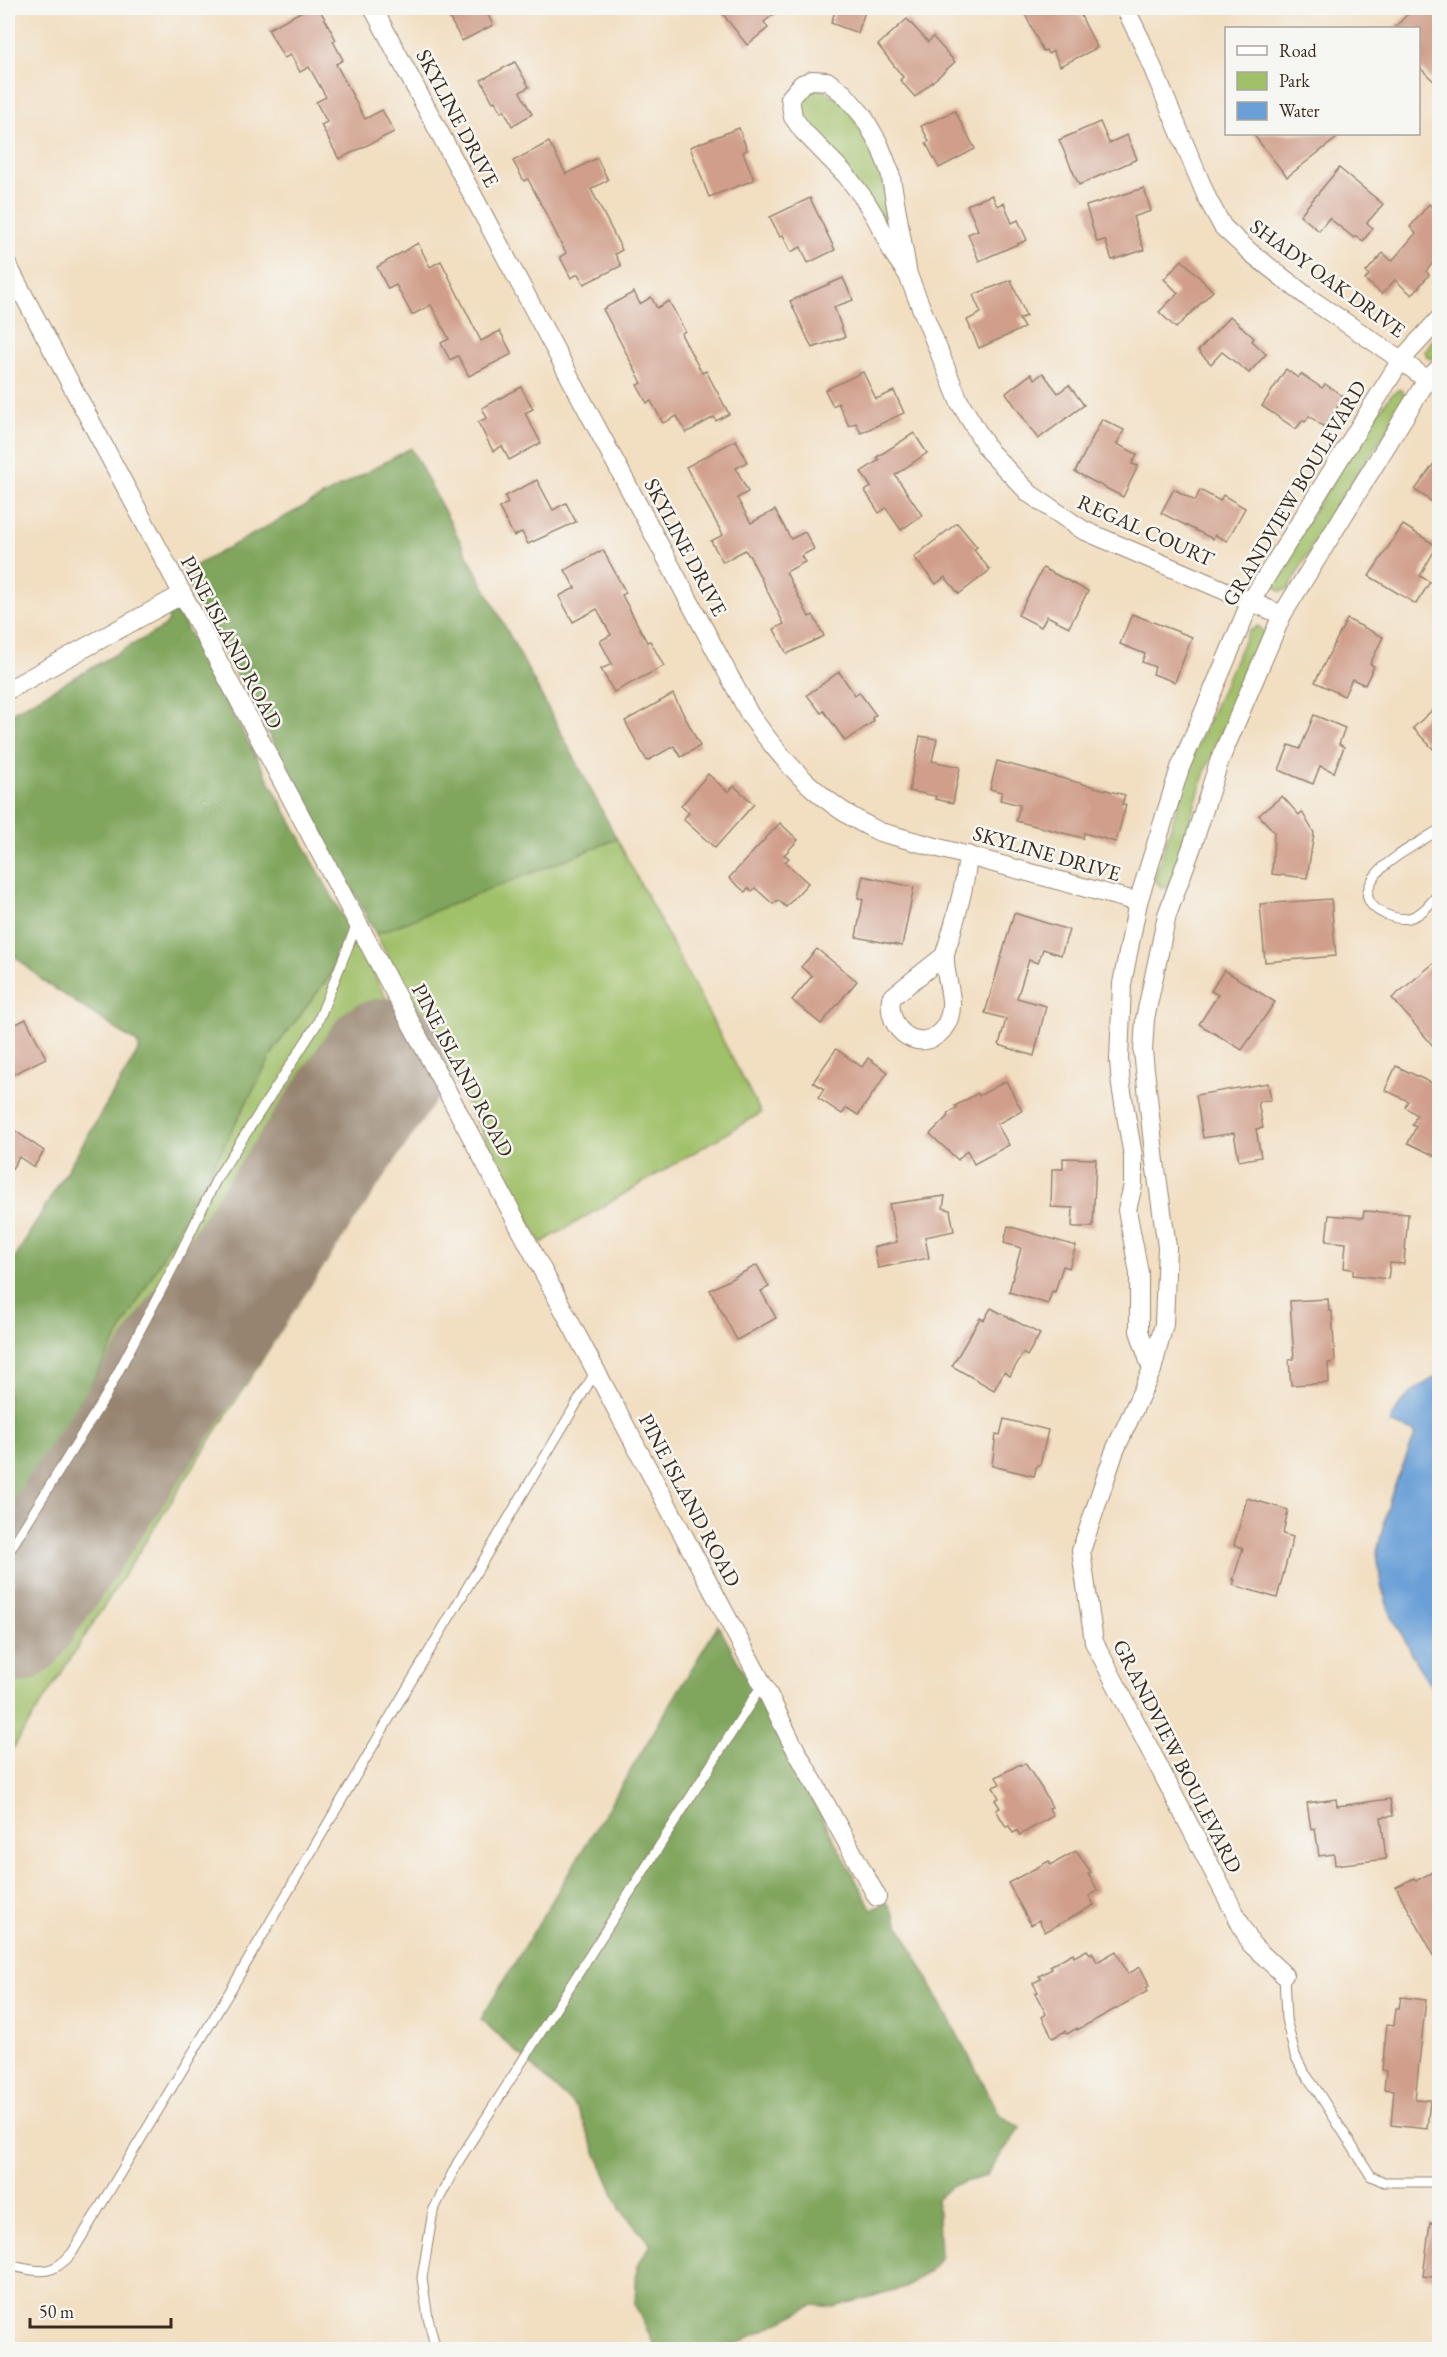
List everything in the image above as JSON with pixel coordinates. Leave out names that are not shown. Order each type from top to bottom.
[{"type":"street","name":"SKYLINE DRIVE","points":[[373,8],[750,715],[792,771],[825,801],[852,819],[880,832],[1138,902]]},
{"type":"street","name":"SHADY OAK DRIVE","points":[[1125,8],[1141,40],[1208,200],[1223,227],[1251,253],[1309,298],[1401,360],[1433,374]]},
{"type":"street","name":"REGAL COURT","points":[[908,275],[893,254],[865,200],[793,117],[790,98],[802,84],[812,80],[827,81],[844,94],[863,116],[879,144],[890,172],[908,275],[959,401],[989,452],[1030,494],[1083,530],[1282,615]]},
{"type":"street","name":"PINE ISLAND ROAD","points":[[8,266],[181,595],[358,922],[762,1685],[877,1897]]},
{"type":"street","name":"GRANDVIEW BOULEVARD","points":[[1152,1370],[1139,1331],[1139,1273],[1127,1210],[1133,1185],[1133,1156],[1119,1060],[1122,984],[1138,902],[1180,768],[1251,601],[1401,360],[1440,318]]},
{"type":"street","name":"GRANDVIEW BOULEVARD","points":[[1284,1976],[1251,1944],[1094,1642],[1081,1551],[1115,1450],[1152,1370],[1164,1324],[1167,1247],[1143,1051],[1145,1019],[1167,915],[1219,762],[1282,615],[1433,374]]},
{"type":"street","points":[[8,690],[181,595]]},
{"type":"street","points":[[945,955],[891,998],[892,1019],[900,1032],[914,1039],[922,1041],[938,1034],[950,1016],[951,1005],[945,955],[967,878],[968,855]]},
{"type":"lane","points":[[1440,829],[1391,862],[1376,875],[1368,890],[1368,898],[1375,908],[1384,914],[1402,919],[1414,917],[1425,909],[1440,892]]},
{"type":"lane","points":[[8,1553],[105,1397],[217,1178],[317,1024],[358,922]]},
{"type":"lane","points":[[8,2265],[43,2272],[54,2270],[72,2253],[230,1991],[596,1371]]},
{"type":"lane","points":[[436,2349],[428,2318],[422,2278],[433,2211],[459,2162],[762,1685]]},
{"type":"lane","points":[[1284,1976],[1286,2019],[1295,2055],[1303,2072],[1316,2088],[1371,2176],[1384,2182],[1440,2182]]},
{"type":"green space","points":[[821,88],[847,106],[878,157],[891,226],[802,118],[801,107],[806,94]]},
{"type":"green space","points":[[1439,331],[1439,357],[1432,359],[1427,357],[1425,351]]},
{"type":"green space","points":[[1402,390],[1407,401],[1335,506],[1290,586],[1287,590],[1280,591],[1275,586],[1274,579],[1346,457],[1391,395]]},
{"type":"green space","points":[[411,448],[617,839],[376,934],[182,573]]},
{"type":"green space","points":[[176,609],[356,941],[276,1047],[199,1192],[8,1532],[8,1269],[140,1048],[136,1042],[43,981],[8,950],[8,715],[164,627],[169,621],[167,613]]},
{"type":"green space","points":[[1258,626],[1266,634],[1265,641],[1242,686],[1206,768],[1171,883],[1166,888],[1162,888],[1154,879],[1195,751],[1248,632]]},
{"type":"green space","points":[[617,839],[761,1113],[541,1243],[376,934]]},
{"type":"green space","points":[[356,941],[435,1090],[8,1756],[8,1532],[199,1192],[276,1047]]},
{"type":"green space","points":[[718,1625],[872,1910],[887,1902],[1000,2115],[1020,2128],[986,2176],[951,2186],[937,2199],[940,2256],[930,2271],[905,2287],[834,2307],[814,2305],[736,2344],[713,2349],[656,2349],[635,2305],[637,2266],[651,2245],[621,2210],[577,2108],[481,2019]]},
{"type":"water","points":[[1439,1375],[1439,1708],[1431,1686],[1389,1610],[1381,1585],[1377,1552],[1391,1495],[1416,1433],[1390,1423],[1399,1406],[1410,1394]]},
{"type":"building","points":[[308,8],[319,8],[336,40],[333,41],[343,60],[336,64],[365,119],[382,110],[394,132],[339,159],[321,125],[327,122],[316,102],[326,97],[309,67],[300,72],[291,55],[284,58],[268,29]]},
{"type":"building","points":[[444,8],[484,8],[493,25],[462,41]]},
{"type":"building","points":[[718,8],[782,8],[764,22],[768,28],[747,45]]},
{"type":"building","points":[[836,8],[866,8],[858,33],[831,23]]},
{"type":"building","points":[[1022,8],[1077,8],[1097,48],[1060,66],[1053,51],[1048,54],[1046,50],[1043,51]]},
{"type":"building","points":[[1414,8],[1435,8],[1440,12],[1440,87],[1420,68],[1420,27],[1395,27]]},
{"type":"building","points":[[907,19],[928,42],[933,37],[955,62],[915,97],[900,80],[903,77],[878,45]]},
{"type":"building","points":[[515,62],[529,87],[520,92],[532,114],[512,126],[504,110],[501,112],[495,101],[493,102],[481,80]]},
{"type":"building","points":[[955,111],[975,149],[939,168],[926,143],[929,141],[921,126]]},
{"type":"building","points":[[1100,122],[1109,143],[1127,135],[1137,159],[1079,185],[1059,140]]},
{"type":"building","points":[[739,128],[747,150],[743,152],[754,180],[709,197],[690,147]]},
{"type":"building","points":[[1254,135],[1341,135],[1287,177]]},
{"type":"building","points":[[549,142],[566,174],[597,158],[608,180],[591,189],[622,250],[615,254],[621,266],[584,284],[578,274],[571,278],[560,257],[566,253],[528,179],[524,181],[513,161]]},
{"type":"building","points":[[1339,168],[1383,204],[1367,223],[1373,228],[1363,241],[1356,236],[1354,238],[1329,218],[1319,231],[1300,215]]},
{"type":"building","points":[[1144,188],[1151,211],[1133,217],[1144,250],[1112,260],[1105,240],[1097,242],[1086,206]]},
{"type":"building","points":[[992,195],[997,206],[1004,203],[1012,223],[1018,220],[1027,240],[979,261],[968,234],[978,230],[967,205]]},
{"type":"building","points":[[810,198],[835,250],[808,263],[801,247],[791,252],[783,235],[780,237],[770,217]]},
{"type":"building","points":[[1429,204],[1440,214],[1440,255],[1426,271],[1429,275],[1412,295],[1395,280],[1382,294],[1365,280],[1369,275],[1366,272],[1383,253],[1392,261],[1416,233],[1410,227]]},
{"type":"building","points":[[418,243],[430,267],[441,261],[481,341],[500,331],[512,354],[469,376],[458,356],[450,360],[441,343],[449,339],[431,305],[412,315],[396,285],[388,289],[377,267]]},
{"type":"building","points":[[1182,260],[1213,291],[1176,328],[1159,312],[1178,293],[1164,279]]},
{"type":"building","points":[[843,278],[853,300],[834,307],[845,337],[812,348],[790,301]]},
{"type":"building","points":[[1011,280],[1026,316],[1019,319],[1024,328],[979,348],[967,320],[981,313],[973,295]]},
{"type":"building","points":[[634,292],[640,304],[651,297],[657,308],[669,301],[685,331],[681,334],[702,373],[706,371],[729,414],[716,421],[714,417],[686,433],[677,416],[663,423],[651,401],[647,403],[637,385],[642,383],[603,309]]},
{"type":"building","points":[[1230,316],[1254,338],[1252,341],[1266,354],[1249,373],[1222,352],[1211,364],[1198,351]]},
{"type":"building","points":[[1286,369],[1298,378],[1301,374],[1322,388],[1325,384],[1344,397],[1324,427],[1309,416],[1296,429],[1262,406]]},
{"type":"building","points":[[863,372],[876,399],[894,391],[904,413],[861,433],[856,423],[849,426],[838,403],[833,406],[825,390]]},
{"type":"building","points":[[1043,373],[1058,393],[1069,385],[1084,405],[1038,439],[1006,393],[1031,374],[1035,379]]},
{"type":"building","points":[[521,387],[533,409],[525,413],[541,443],[509,460],[502,446],[493,451],[478,422],[487,418],[482,408]]},
{"type":"building","points":[[1102,419],[1124,430],[1117,444],[1137,454],[1132,464],[1138,466],[1123,497],[1075,472]]},
{"type":"building","points":[[914,433],[927,453],[895,475],[922,515],[901,530],[886,508],[879,513],[865,491],[871,487],[861,472],[879,460],[877,457]]},
{"type":"building","points":[[736,440],[747,462],[736,468],[748,492],[737,498],[751,523],[775,510],[791,539],[805,532],[814,549],[801,556],[805,562],[786,572],[809,617],[813,615],[824,636],[787,654],[774,629],[784,624],[750,557],[745,550],[723,562],[711,541],[723,535],[686,467]]},
{"type":"building","points":[[1440,455],[1440,507],[1415,490]]},
{"type":"building","points":[[537,480],[553,510],[566,503],[576,522],[528,544],[522,532],[514,536],[499,508],[508,503],[505,496]]},
{"type":"building","points":[[1174,489],[1195,501],[1200,490],[1220,501],[1223,495],[1245,508],[1227,541],[1215,535],[1213,539],[1161,513]]},
{"type":"building","points":[[957,523],[977,547],[974,550],[990,570],[959,594],[945,577],[936,584],[914,557]]},
{"type":"building","points":[[1403,525],[1437,546],[1420,576],[1430,582],[1416,604],[1369,576]]},
{"type":"building","points":[[603,550],[626,593],[622,595],[647,642],[650,641],[664,666],[614,692],[601,669],[612,664],[600,641],[611,635],[597,609],[573,622],[559,596],[575,588],[565,570]]},
{"type":"building","points":[[1043,568],[1088,591],[1069,627],[1047,616],[1041,627],[1018,615]]},
{"type":"building","points":[[1132,614],[1192,637],[1175,682],[1153,674],[1155,667],[1142,662],[1145,654],[1120,644]]},
{"type":"building","points":[[1347,619],[1383,637],[1370,664],[1374,666],[1365,685],[1352,679],[1344,696],[1315,682]]},
{"type":"building","points":[[839,672],[855,695],[859,692],[876,715],[872,718],[874,721],[845,741],[824,711],[821,713],[807,695]]},
{"type":"building","points":[[673,694],[700,746],[681,757],[674,746],[647,761],[625,721]]},
{"type":"building","points":[[1440,703],[1440,756],[1413,728]]},
{"type":"building","points":[[1314,715],[1345,728],[1339,744],[1344,747],[1334,772],[1320,766],[1313,784],[1279,770],[1289,745],[1300,749]]},
{"type":"building","points":[[920,736],[937,739],[932,761],[960,767],[953,803],[935,799],[936,796],[909,791]]},
{"type":"building","points":[[997,761],[1125,795],[1122,804],[1126,805],[1116,842],[1084,833],[1083,838],[1016,821],[1020,805],[1000,800],[1002,792],[990,789]]},
{"type":"building","points":[[708,774],[728,792],[734,786],[754,804],[715,848],[683,819],[689,813],[681,806]]},
{"type":"building","points":[[1282,796],[1299,815],[1302,812],[1314,833],[1307,878],[1272,874],[1274,832],[1259,815]]},
{"type":"building","points":[[780,823],[798,840],[784,855],[789,858],[785,862],[808,883],[786,907],[778,900],[773,904],[755,888],[752,891],[748,888],[745,892],[729,878]]},
{"type":"building","points":[[863,876],[914,887],[902,946],[856,937],[863,899],[858,898]]},
{"type":"building","points":[[1331,899],[1336,956],[1265,962],[1260,904]]},
{"type":"building","points":[[1014,913],[1069,930],[1061,955],[1043,949],[1038,963],[1029,960],[1017,998],[1046,1006],[1034,1056],[999,1045],[1006,1019],[985,1013]]},
{"type":"building","points":[[817,949],[857,981],[821,1024],[792,1000],[812,976],[801,967]]},
{"type":"building","points":[[1440,958],[1440,1054],[1392,998]]},
{"type":"building","points":[[1224,970],[1275,1002],[1242,1050],[1199,1024],[1218,995],[1211,991]]},
{"type":"building","points":[[26,1019],[46,1058],[8,1077],[8,1028]]},
{"type":"building","points":[[836,1049],[862,1067],[868,1058],[888,1072],[858,1115],[847,1108],[842,1114],[818,1098],[824,1089],[813,1082]]},
{"type":"building","points":[[1396,1066],[1440,1087],[1440,1147],[1435,1156],[1408,1143],[1416,1127],[1412,1125],[1417,1115],[1405,1107],[1408,1101],[1385,1090]]},
{"type":"building","points":[[1006,1081],[1022,1111],[997,1124],[1009,1145],[974,1164],[967,1150],[958,1160],[930,1134],[948,1116],[947,1114],[957,1108],[955,1106]]},
{"type":"building","points":[[1268,1083],[1271,1100],[1258,1102],[1263,1128],[1256,1129],[1261,1157],[1239,1161],[1234,1133],[1203,1138],[1196,1095]]},
{"type":"building","points":[[14,1130],[44,1151],[34,1167],[19,1157],[8,1175],[8,1139]]},
{"type":"building","points":[[1063,1158],[1096,1159],[1093,1227],[1072,1227],[1073,1208],[1051,1207],[1052,1169],[1063,1169]]},
{"type":"building","points":[[945,1196],[943,1208],[950,1210],[954,1231],[925,1237],[929,1258],[878,1268],[874,1247],[897,1242],[889,1204]]},
{"type":"building","points":[[1364,1211],[1408,1214],[1404,1264],[1390,1263],[1388,1279],[1353,1275],[1353,1269],[1344,1268],[1346,1243],[1326,1241],[1329,1215],[1363,1218]]},
{"type":"building","points":[[1008,1226],[1076,1246],[1069,1268],[1063,1266],[1055,1292],[1052,1291],[1048,1304],[1009,1292],[1021,1248],[1004,1243]]},
{"type":"building","points":[[757,1265],[769,1287],[761,1291],[776,1318],[737,1340],[710,1290]]},
{"type":"building","points":[[1328,1299],[1329,1311],[1332,1311],[1335,1362],[1328,1363],[1329,1383],[1291,1385],[1289,1360],[1294,1359],[1290,1301]]},
{"type":"building","points":[[991,1308],[1040,1334],[1027,1356],[1023,1353],[1010,1376],[1004,1372],[994,1390],[952,1366],[980,1318],[984,1320]]},
{"type":"building","points":[[1004,1419],[1048,1430],[1040,1465],[1037,1465],[1034,1476],[992,1466],[996,1434],[1000,1435]]},
{"type":"building","points":[[1247,1498],[1288,1510],[1283,1534],[1293,1537],[1277,1598],[1233,1585],[1243,1548],[1234,1545]]},
{"type":"building","points":[[1025,1763],[1052,1807],[1049,1808],[1053,1816],[1020,1835],[1017,1831],[1013,1833],[1009,1826],[1006,1827],[996,1810],[1000,1808],[995,1800],[999,1798],[993,1787],[1000,1784],[996,1777]]},
{"type":"building","points":[[1336,1799],[1337,1806],[1390,1799],[1393,1816],[1381,1817],[1386,1859],[1335,1865],[1334,1854],[1319,1856],[1315,1828],[1311,1829],[1307,1803]]},
{"type":"building","points":[[1076,1851],[1091,1872],[1088,1874],[1098,1891],[1089,1896],[1094,1905],[1045,1932],[1039,1920],[1031,1925],[1008,1883],[1049,1861],[1051,1865]]},
{"type":"building","points":[[1440,1868],[1440,1966],[1396,1887],[1414,1878],[1416,1881]]},
{"type":"building","points":[[1087,1950],[1090,1954],[1092,1952],[1097,1962],[1116,1951],[1128,1974],[1140,1967],[1148,1982],[1149,1986],[1146,1988],[1148,1991],[1077,2030],[1077,2028],[1067,2034],[1065,2031],[1053,2038],[1042,2017],[1046,2014],[1035,1993],[1038,1992],[1033,1983],[1041,1979],[1039,1976],[1052,1969],[1050,1966],[1073,1953],[1074,1957]]},
{"type":"building","points":[[1401,1997],[1426,2000],[1415,2099],[1430,2100],[1427,2129],[1391,2125],[1394,2090],[1384,2089],[1386,2071],[1382,2070],[1387,2024],[1394,2025],[1396,2008],[1399,2008]]},
{"type":"building","points":[[1430,2223],[1440,2224],[1440,2278],[1423,2276]]},
{"type":"runway","points":[[8,1621],[385,1062]]}]
